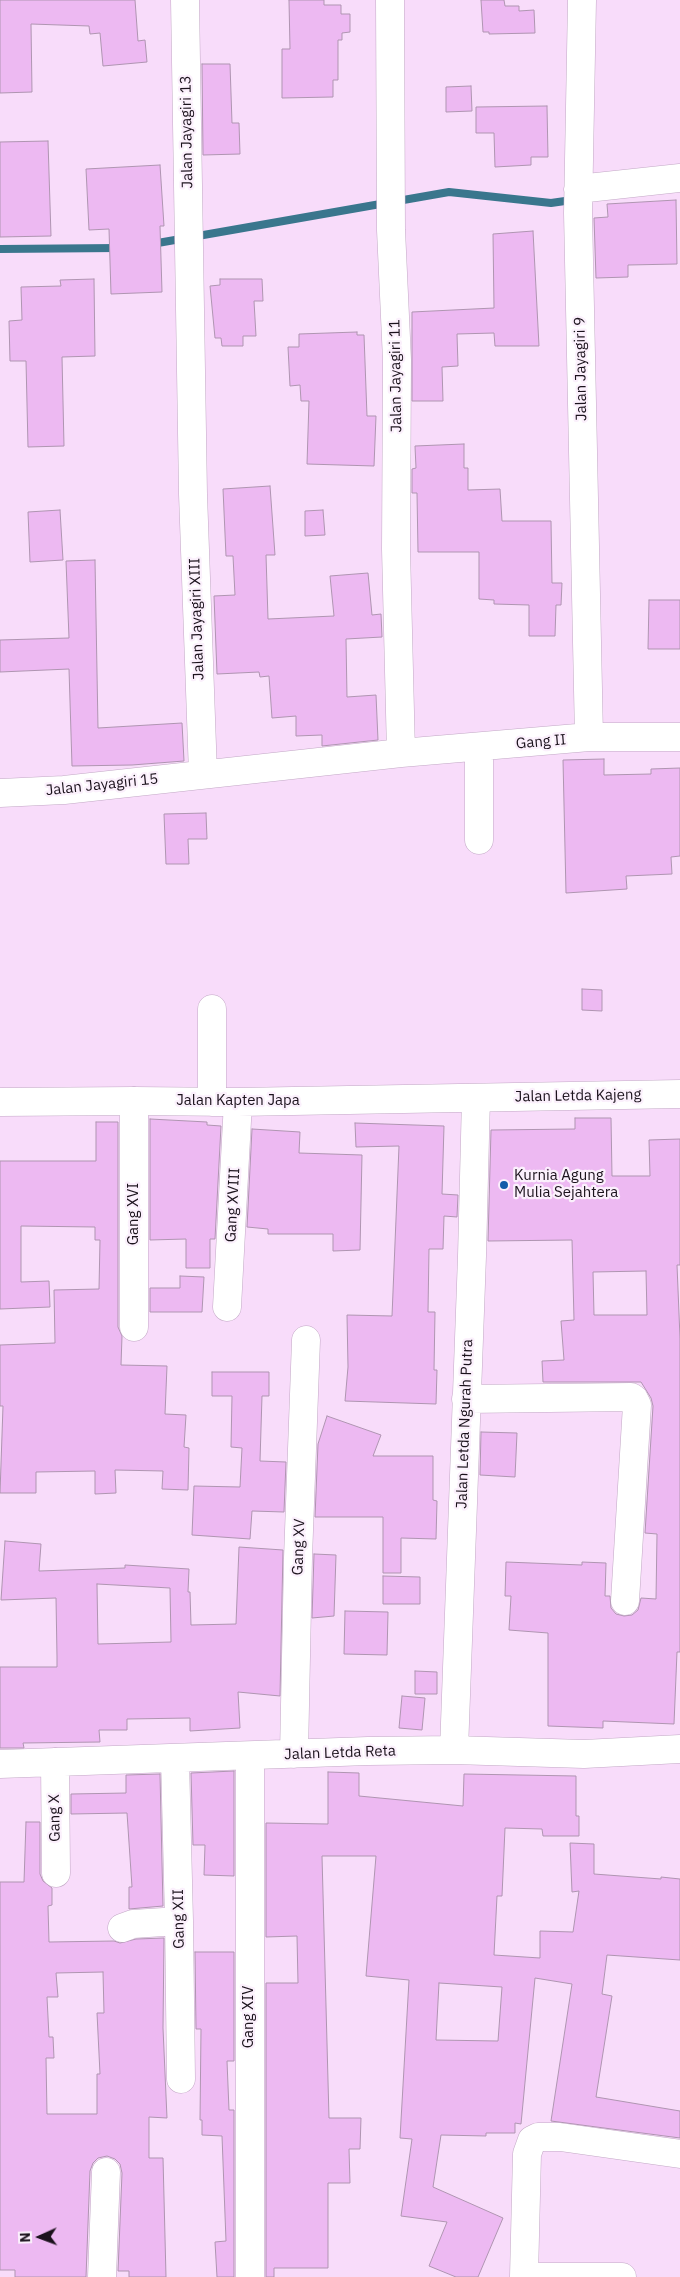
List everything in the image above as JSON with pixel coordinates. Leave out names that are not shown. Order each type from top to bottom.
[{"type":"street","name":"Jalan Jayagiri 13","points":[[185,0],[189,196],[188,264]]},
{"type":"street","name":"Jalan Jayagiri 11","points":[[390,0],[392,230],[397,360],[396,549],[401,753]]},
{"type":"street","name":"Jalan Jayagiri 9","points":[[582,0],[578,198],[590,737]]},
{"type":"street","points":[[578,198],[680,178]]},
{"type":"street","name":"Jalan Jayagiri XIII","points":[[188,264],[193,494],[203,774]]},
{"type":"street","name":"Gang II","points":[[401,753],[590,737],[680,737]]},
{"type":"street","points":[[479,747],[479,840]]},
{"type":"street","points":[[203,774],[401,753]]},
{"type":"street","name":"Jalan Jayagiri 15","points":[[0,793],[64,790],[203,774]]},
{"type":"street","name":"Gang XVIII","points":[[212,1009],[225,1102],[227,1307]]},
{"type":"street","name":"Jalan Letda Kajeng","points":[[476,1098],[680,1094]]},
{"type":"street","name":"Jalan Kapten Japa","points":[[0,1102],[225,1102],[476,1098]]},
{"type":"street","name":"Jalan Letda Ngurah Putra","points":[[454,1750],[476,1098]]},
{"type":"street","name":"Gang XVI","points":[[134,1101],[134,1327]]},
{"type":"street","name":"Gang XV","points":[[294,1754],[298,1548],[306,1340]]},
{"type":"street","points":[[466,1399],[634,1398],[637,1405],[625,1601]]},
{"type":"street","name":"Jalan Letda Reta","points":[[0,1764],[454,1750],[584,1754],[680,1749]]},
{"type":"street","name":"Gang XIV","points":[[250,1756],[250,2277]]},
{"type":"street","name":"Gang XII","points":[[175,1759],[181,2079]]},
{"type":"street","name":"Gang X","points":[[55,1762],[56,1873]]},
{"type":"street","points":[[122,1928],[133,1924],[179,1921]]},
{"type":"street","points":[[622,2277],[524,2277],[526,2154],[532,2140],[538,2137],[560,2137],[680,2154]]},
{"type":"street","points":[[102,2277],[106,2172]]},
{"type":"building","points":[[0,0],[135,0],[138,41],[145,40],[147,62],[103,66],[100,33],[90,34],[89,26],[31,24],[32,92],[0,93]]},
{"type":"building","points":[[289,0],[324,0],[324,5],[341,5],[341,14],[350,14],[350,32],[342,33],[342,40],[338,40],[338,80],[333,80],[333,97],[282,98],[282,49],[290,49]]},
{"type":"building","points":[[481,0],[504,0],[505,6],[519,6],[519,11],[534,10],[535,33],[489,34],[489,32],[483,32]]},
{"type":"building","points":[[202,64],[230,64],[232,123],[239,123],[240,154],[203,155]]},
{"type":"building","points":[[471,86],[472,111],[446,112],[446,87]]},
{"type":"building","points":[[547,106],[548,157],[531,157],[531,165],[495,167],[494,133],[476,133],[476,107]]},
{"type":"building","points":[[48,141],[51,236],[0,237],[0,142]]},
{"type":"building","points":[[160,165],[164,226],[160,226],[162,292],[111,294],[109,229],[89,230],[86,169]]},
{"type":"building","points":[[676,200],[677,264],[628,265],[628,277],[596,278],[594,218],[608,217],[607,204]]},
{"type":"building","points":[[533,231],[539,346],[495,346],[494,333],[457,334],[458,366],[442,367],[443,401],[412,401],[412,312],[494,308],[493,234]]},
{"type":"building","points":[[94,279],[95,356],[62,357],[64,446],[28,447],[26,361],[10,361],[9,321],[22,320],[21,287],[61,286],[60,280]]},
{"type":"building","points":[[220,279],[262,279],[263,301],[254,301],[256,336],[243,336],[243,346],[222,346],[221,338],[215,338],[210,286],[220,285]]},
{"type":"building","points":[[357,332],[357,335],[364,335],[367,416],[376,416],[374,466],[307,464],[309,401],[301,401],[300,385],[290,386],[288,347],[299,347],[299,334]]},
{"type":"building","points":[[464,444],[464,468],[468,468],[468,490],[500,489],[502,521],[551,521],[552,583],[562,583],[561,605],[556,605],[555,636],[529,636],[529,605],[494,604],[494,600],[479,599],[479,552],[418,552],[417,493],[412,493],[412,469],[416,468],[415,446]]},
{"type":"building","points":[[270,486],[275,555],[266,555],[268,619],[334,616],[330,576],[368,573],[372,615],[381,614],[382,637],[346,639],[347,697],[376,695],[378,740],[322,746],[322,735],[296,736],[296,716],[272,718],[269,676],[260,677],[259,672],[217,674],[214,596],[235,595],[233,556],[226,556],[223,489]]},
{"type":"building","points":[[60,510],[63,560],[30,562],[28,512]]},
{"type":"building","points":[[323,510],[325,535],[305,536],[305,511]]},
{"type":"building","points":[[95,560],[98,728],[182,723],[184,761],[132,765],[72,766],[69,669],[0,672],[0,640],[69,638],[66,561]]},
{"type":"building","points":[[649,600],[680,600],[680,649],[648,649]]},
{"type":"building","points":[[604,759],[604,775],[651,774],[651,769],[680,768],[680,856],[671,857],[672,874],[626,876],[627,889],[566,893],[563,760]]},
{"type":"building","points":[[206,813],[207,839],[188,839],[189,864],[166,864],[164,814]]},
{"type":"building","points":[[582,989],[602,990],[602,1011],[582,1010]]},
{"type":"building","points":[[575,1118],[611,1118],[612,1176],[650,1176],[649,1140],[680,1139],[680,1265],[677,1265],[680,1338],[680,1652],[677,1652],[674,1724],[603,1721],[603,1728],[548,1726],[548,1633],[509,1630],[511,1596],[505,1596],[506,1562],[582,1565],[582,1562],[606,1563],[605,1596],[610,1596],[611,1608],[616,1614],[624,1616],[632,1615],[638,1610],[641,1598],[656,1599],[657,1534],[645,1533],[653,1406],[651,1398],[641,1382],[543,1382],[542,1361],[564,1360],[561,1321],[574,1320],[572,1240],[488,1241],[491,1130],[575,1129]],"holes":[[[646,1271],[647,1315],[594,1315],[593,1272]]]},
{"type":"building","points":[[150,1119],[207,1122],[207,1125],[221,1126],[215,1239],[210,1239],[210,1268],[186,1268],[186,1239],[150,1240]]},
{"type":"building","points":[[96,1122],[118,1122],[118,1327],[122,1336],[121,1365],[167,1366],[165,1414],[186,1415],[184,1447],[189,1448],[188,1490],[162,1489],[163,1471],[115,1470],[116,1493],[95,1494],[95,1471],[36,1472],[36,1493],[0,1493],[3,1406],[0,1406],[0,1345],[55,1343],[54,1290],[99,1289],[100,1240],[95,1240],[95,1227],[21,1226],[21,1282],[49,1281],[50,1307],[0,1309],[0,1161],[96,1161]]},
{"type":"building","points":[[355,1123],[444,1126],[442,1194],[458,1195],[457,1217],[444,1216],[443,1249],[429,1249],[428,1312],[435,1312],[434,1370],[437,1370],[436,1404],[345,1401],[348,1367],[347,1315],[392,1316],[399,1146],[356,1147]]},
{"type":"building","points":[[252,1129],[300,1132],[299,1153],[362,1155],[360,1250],[333,1251],[333,1234],[268,1234],[268,1229],[247,1227]]},
{"type":"building","points":[[180,1276],[204,1277],[202,1312],[150,1312],[150,1288],[180,1288]]},
{"type":"building","points":[[212,1372],[269,1372],[269,1396],[262,1396],[260,1461],[286,1462],[284,1512],[252,1511],[250,1539],[192,1535],[194,1486],[240,1487],[242,1448],[231,1447],[232,1396],[212,1396]]},
{"type":"building","points":[[327,1416],[381,1435],[373,1456],[433,1456],[433,1500],[437,1501],[436,1539],[401,1538],[401,1573],[383,1573],[383,1517],[315,1517],[318,1444]]},
{"type":"building","points":[[481,1432],[517,1433],[515,1477],[480,1475]]},
{"type":"building","points":[[5,1541],[41,1544],[39,1571],[125,1568],[125,1565],[189,1569],[188,1592],[190,1592],[191,1625],[236,1624],[239,1547],[283,1550],[280,1696],[238,1692],[240,1728],[190,1731],[190,1718],[127,1719],[127,1730],[99,1730],[100,1742],[23,1743],[24,1748],[0,1748],[0,1667],[57,1667],[56,1598],[1,1600]],"holes":[[[97,1584],[170,1588],[171,1642],[98,1644]]]},
{"type":"building","points":[[314,1554],[336,1555],[334,1616],[312,1618]]},
{"type":"building","points":[[383,1576],[420,1577],[420,1604],[383,1604]]},
{"type":"building","points":[[345,1611],[388,1612],[387,1655],[344,1654]]},
{"type":"building","points":[[415,1671],[437,1672],[437,1694],[415,1694]]},
{"type":"building","points":[[402,1696],[425,1698],[422,1730],[399,1728]]},
{"type":"building","points":[[234,1771],[234,1876],[204,1875],[205,1845],[193,1845],[191,1773]]},
{"type":"building","points":[[328,1772],[359,1773],[359,1796],[463,1806],[464,1774],[576,1776],[576,1816],[579,1816],[579,1836],[543,1836],[542,1829],[505,1828],[502,1896],[497,1896],[494,1955],[540,1958],[540,1931],[573,1932],[579,1891],[572,1892],[570,1843],[594,1844],[594,1874],[680,1879],[680,1960],[607,1955],[602,1994],[612,1996],[596,2097],[680,2111],[680,2138],[551,2121],[572,1984],[535,1978],[521,2124],[515,2123],[515,2133],[486,2133],[486,2136],[441,2135],[433,2187],[503,2218],[478,2277],[456,2277],[429,2266],[447,2222],[401,2216],[412,2139],[400,2138],[409,1980],[366,1976],[376,1856],[322,1856],[329,2118],[361,2118],[360,2149],[349,2149],[350,2183],[328,2183],[328,2268],[274,2268],[274,2277],[266,2277],[266,1983],[298,1983],[297,1936],[266,1937],[266,1823],[328,1824]],"holes":[[[439,1983],[502,1987],[498,2041],[436,2040]]]},
{"type":"building","points":[[160,1774],[163,1906],[129,1909],[129,1887],[132,1887],[127,1813],[71,1814],[71,1794],[126,1793],[126,1775]]},
{"type":"building","points":[[26,1822],[40,1822],[40,1874],[43,1881],[52,1888],[52,1905],[48,1906],[49,1942],[114,1941],[120,1943],[136,1939],[164,1938],[163,2028],[167,2118],[149,2117],[149,2158],[163,2158],[166,2277],[129,2277],[129,2271],[118,2271],[122,2173],[120,2164],[115,2159],[107,2156],[98,2158],[93,2163],[90,2171],[86,2277],[15,2277],[15,2270],[0,2270],[0,1882],[24,1882]],"holes":[[[103,1972],[104,2013],[97,2013],[100,2074],[97,2074],[97,2114],[47,2114],[46,2058],[54,2058],[53,2037],[49,2037],[47,1997],[58,1997],[56,1973]]]},
{"type":"building","points":[[195,1952],[234,1952],[234,2061],[227,2061],[229,2110],[234,2110],[234,2277],[217,2277],[215,2242],[226,2241],[222,2136],[202,2135],[202,2120],[200,2120],[201,2029],[196,2029]]},
{"type":"waterway","points":[[152,244],[449,192],[551,203],[572,200]]},
{"type":"waterway","points":[[0,249],[118,248]]},
{"type":"place","name":"Kurnia Agung Mulia Sejahtera","points":[[504,1185]]}]
